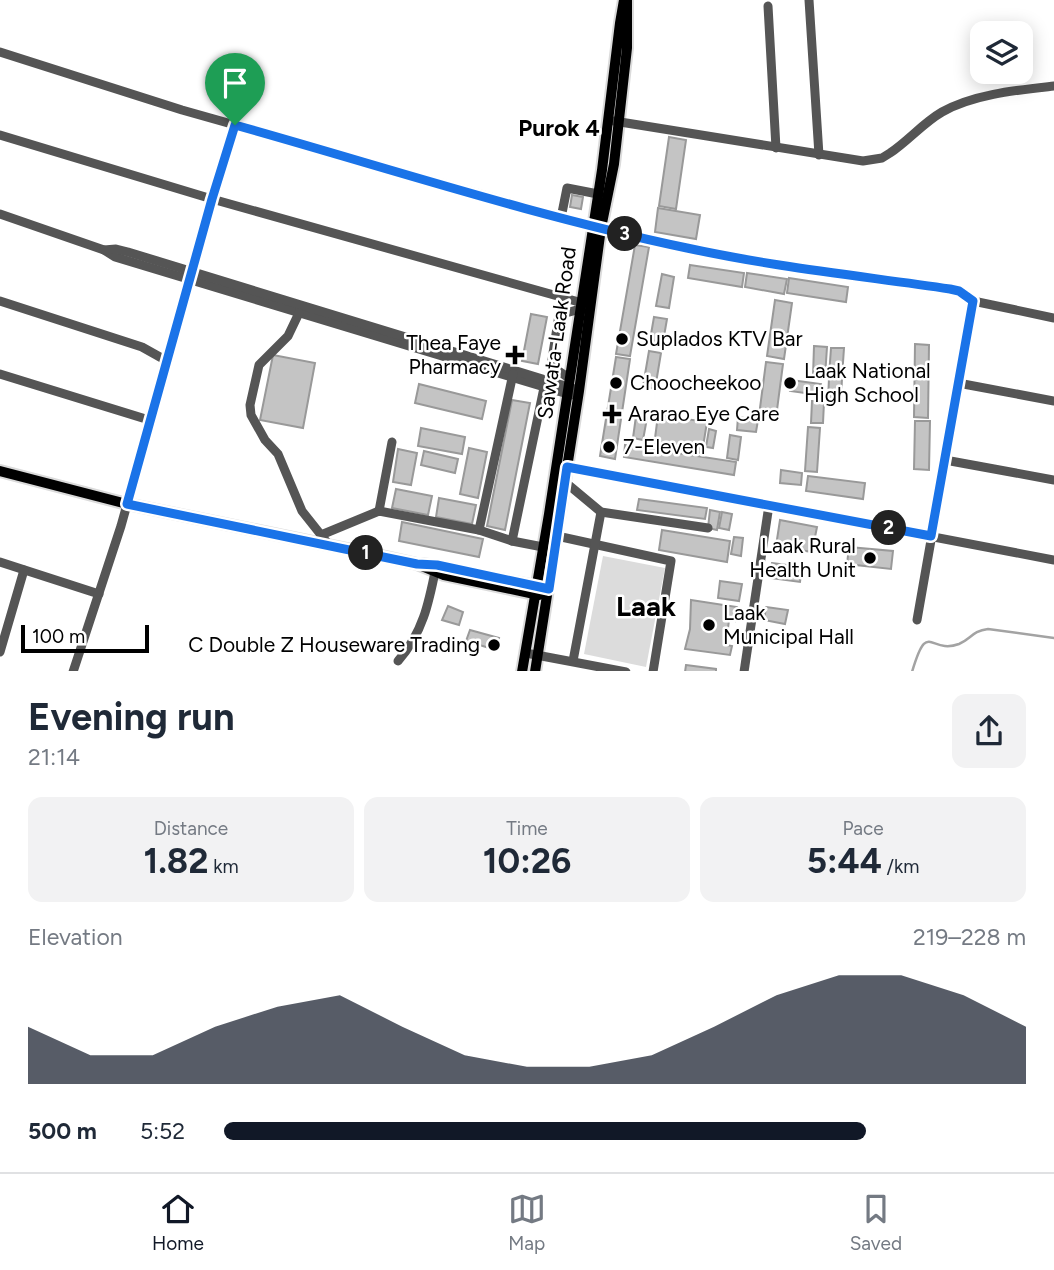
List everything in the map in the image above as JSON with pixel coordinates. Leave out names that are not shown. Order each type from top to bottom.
[{"type":"main road","name":"Sawata-Laak Road","points":[[522,671],[572,390],[596,227],[627,48],[626,0]]},
{"type":"main road","name":"Sawata-Laak Road","points":[[596,227],[598,194],[614,121]]},
{"type":"main road","name":"Sawata-Laak Road","points":[[535,671],[567,467],[572,390]]},
{"type":"main road","points":[[0,471],[127,504],[548,593]]},
{"type":"street","points":[[809,0],[818,155]]},
{"type":"street","points":[[768,6],[776,148]]},
{"type":"street","points":[[0,52],[235,125],[596,227],[741,258],[950,289],[959,291],[973,301],[1054,318]]},
{"type":"street","points":[[614,121],[863,161],[882,158],[941,112],[979,98],[1054,86]]},
{"type":"street","points":[[73,671],[127,504],[235,125]]},
{"type":"street","points":[[0,135],[584,306]]},
{"type":"street","points":[[561,218],[567,188],[598,194]]},
{"type":"street","points":[[0,214],[104,250],[128,252],[299,313],[513,375]]},
{"type":"street","points":[[191,276],[544,385],[572,390]]},
{"type":"street","points":[[0,301],[129,342],[150,350],[167,361]]},
{"type":"street","points":[[918,620],[973,301]]},
{"type":"street","points":[[572,390],[551,366],[559,315],[584,306]]},
{"type":"street","points":[[299,313],[288,336],[259,365],[250,405],[254,423],[278,454],[299,505],[329,545]]},
{"type":"street","points":[[0,374],[149,420]]},
{"type":"street","points":[[479,530],[513,375]]},
{"type":"street","points":[[958,383],[1054,401]]},
{"type":"street","points":[[512,541],[544,385]]},
{"type":"street","points":[[379,511],[392,442]]},
{"type":"street","points":[[945,460],[1054,480]]},
{"type":"street","points":[[567,467],[1054,560]]},
{"type":"street","points":[[565,482],[601,512],[708,528]]},
{"type":"street","points":[[744,671],[769,505]]},
{"type":"street","points":[[321,535],[379,511],[479,530],[512,541],[543,547]]},
{"type":"street","points":[[573,661],[601,512]]},
{"type":"street","points":[[557,536],[671,561],[653,671]]},
{"type":"street","points":[[0,562],[99,594]]},
{"type":"street","points":[[398,661],[410,647],[425,619],[436,568]]},
{"type":"street","points":[[0,652],[24,570]]},
{"type":"street","points":[[525,653],[626,671]]},
{"type":"shaded area","points":[[603,556],[665,568],[646,667],[584,654]]},
{"type":"building","points":[[669,137],[686,140],[676,209],[659,206]]},
{"type":"building","points":[[572,195],[583,197],[581,209],[570,207]]},
{"type":"building","points":[[658,208],[700,215],[696,239],[655,232]]},
{"type":"building","points":[[635,245],[649,247],[630,356],[616,354]]},
{"type":"building","points":[[690,265],[744,273],[742,287],[688,278]]},
{"type":"building","points":[[747,273],[787,279],[784,294],[745,287]]},
{"type":"building","points":[[662,274],[674,277],[669,308],[656,306]]},
{"type":"building","points":[[789,278],[848,287],[846,302],[787,293]]},
{"type":"building","points":[[775,300],[792,303],[784,359],[767,356]]},
{"type":"building","points":[[531,314],[547,317],[538,364],[522,361]]},
{"type":"building","points":[[654,317],[667,319],[663,342],[650,340]]},
{"type":"building","points":[[915,344],[929,345],[928,418],[914,417]]},
{"type":"building","points":[[814,346],[827,347],[825,377],[813,376]]},
{"type":"building","points":[[831,348],[844,348],[842,377],[829,376]]},
{"type":"building","points":[[649,351],[661,353],[655,389],[643,386]]},
{"type":"building","points":[[273,355],[315,363],[303,428],[260,420]]},
{"type":"building","points":[[616,357],[630,359],[615,459],[600,456]]},
{"type":"building","points":[[766,362],[783,364],[777,410],[760,408]]},
{"type":"building","points":[[829,378],[842,378],[841,401],[828,401]]},
{"type":"building","points":[[791,380],[821,384],[820,395],[790,391]]},
{"type":"building","points":[[419,384],[486,401],[482,419],[415,403]]},
{"type":"building","points":[[512,400],[530,403],[505,530],[487,526]]},
{"type":"building","points":[[812,401],[824,402],[823,423],[811,423]]},
{"type":"building","points":[[658,415],[707,422],[702,453],[654,446]]},
{"type":"building","points":[[636,416],[647,418],[643,440],[633,438]]},
{"type":"building","points":[[738,417],[758,420],[756,432],[737,430]]},
{"type":"building","points":[[915,421],[930,421],[929,470],[914,469]]},
{"type":"building","points":[[808,427],[820,428],[817,472],[805,471]]},
{"type":"building","points":[[421,428],[465,437],[462,454],[418,446]]},
{"type":"building","points":[[709,429],[716,431],[713,448],[706,447]]},
{"type":"building","points":[[730,435],[741,437],[738,460],[727,458]]},
{"type":"building","points":[[625,445],[736,462],[734,475],[624,457]]},
{"type":"building","points":[[469,448],[487,452],[478,498],[460,494]]},
{"type":"building","points":[[398,449],[417,453],[411,485],[393,482]]},
{"type":"building","points":[[424,451],[458,459],[455,473],[421,465]]},
{"type":"building","points":[[781,470],[802,473],[801,485],[780,483]]},
{"type":"building","points":[[808,476],[865,483],[863,499],[806,491]]},
{"type":"building","points":[[396,489],[432,496],[428,515],[392,508]]},
{"type":"building","points":[[439,498],[476,505],[472,524],[436,517]]},
{"type":"building","points":[[639,499],[707,508],[705,519],[637,510]]},
{"type":"building","points":[[710,510],[720,512],[717,530],[708,528]]},
{"type":"building","points":[[722,512],[732,514],[729,530],[719,528]]},
{"type":"building","points":[[780,520],[817,527],[812,552],[776,546]]},
{"type":"building","points":[[402,522],[483,539],[479,557],[399,541]]},
{"type":"building","points":[[662,530],[730,541],[727,562],[659,550]]},
{"type":"building","points":[[734,537],[743,538],[741,556],[731,554]]},
{"type":"building","name":"Laak Rural Health Unit","points":[[849,547],[893,551],[891,569],[847,564]]},
{"type":"building","points":[[772,563],[802,567],[800,582],[770,578]]},
{"type":"building","points":[[720,581],[742,584],[739,601],[718,598]]},
{"type":"building","name":"Laak Municipal Hall","points":[[691,600],[737,607],[735,621],[729,620],[726,645],[732,646],[730,655],[685,649],[690,629]]},
{"type":"building","points":[[448,606],[463,612],[459,625],[442,620]]},
{"type":"building","points":[[766,607],[788,610],[785,624],[764,620]]},
{"type":"building","points":[[470,630],[499,638],[496,650],[466,641]]},
{"type":"building","points":[[686,665],[716,669],[716,671],[685,671]]},
{"type":"waterway","points":[[912,671],[917,656],[926,642],[949,646],[959,644],[978,631],[988,629],[1054,638]]},
{"type":"place","name":"Suplados KTV Bar","points":[[622,339]]},
{"type":"place","name":"Thea Faye Pharmacy","points":[[515,355]]},
{"type":"place","name":"Choocheekoo","points":[[616,383]]},
{"type":"place","name":"Laak National High School","points":[[790,383]]},
{"type":"place","name":"Ararao Eye Care","points":[[612,414]]},
{"type":"place","name":"7-Eleven","points":[[609,447]]},
{"type":"place","name":"Laak Rural Health Unit","points":[[870,558]]},
{"type":"place","name":"Laak Municipal Hall","points":[[709,625]]},
{"type":"place","name":"C Double Z Houseware Trading","points":[[494,645]]},
{"type":"district","name":"Purok 4","points":[[559,128]]},
{"type":"district","name":"Laak","points":[[646,606]]},
{"type":"route","points":[[235,125],[526,209],[688,249],[959,291],[973,301],[931,536],[567,467],[549,589],[127,504],[235,125]]}]
